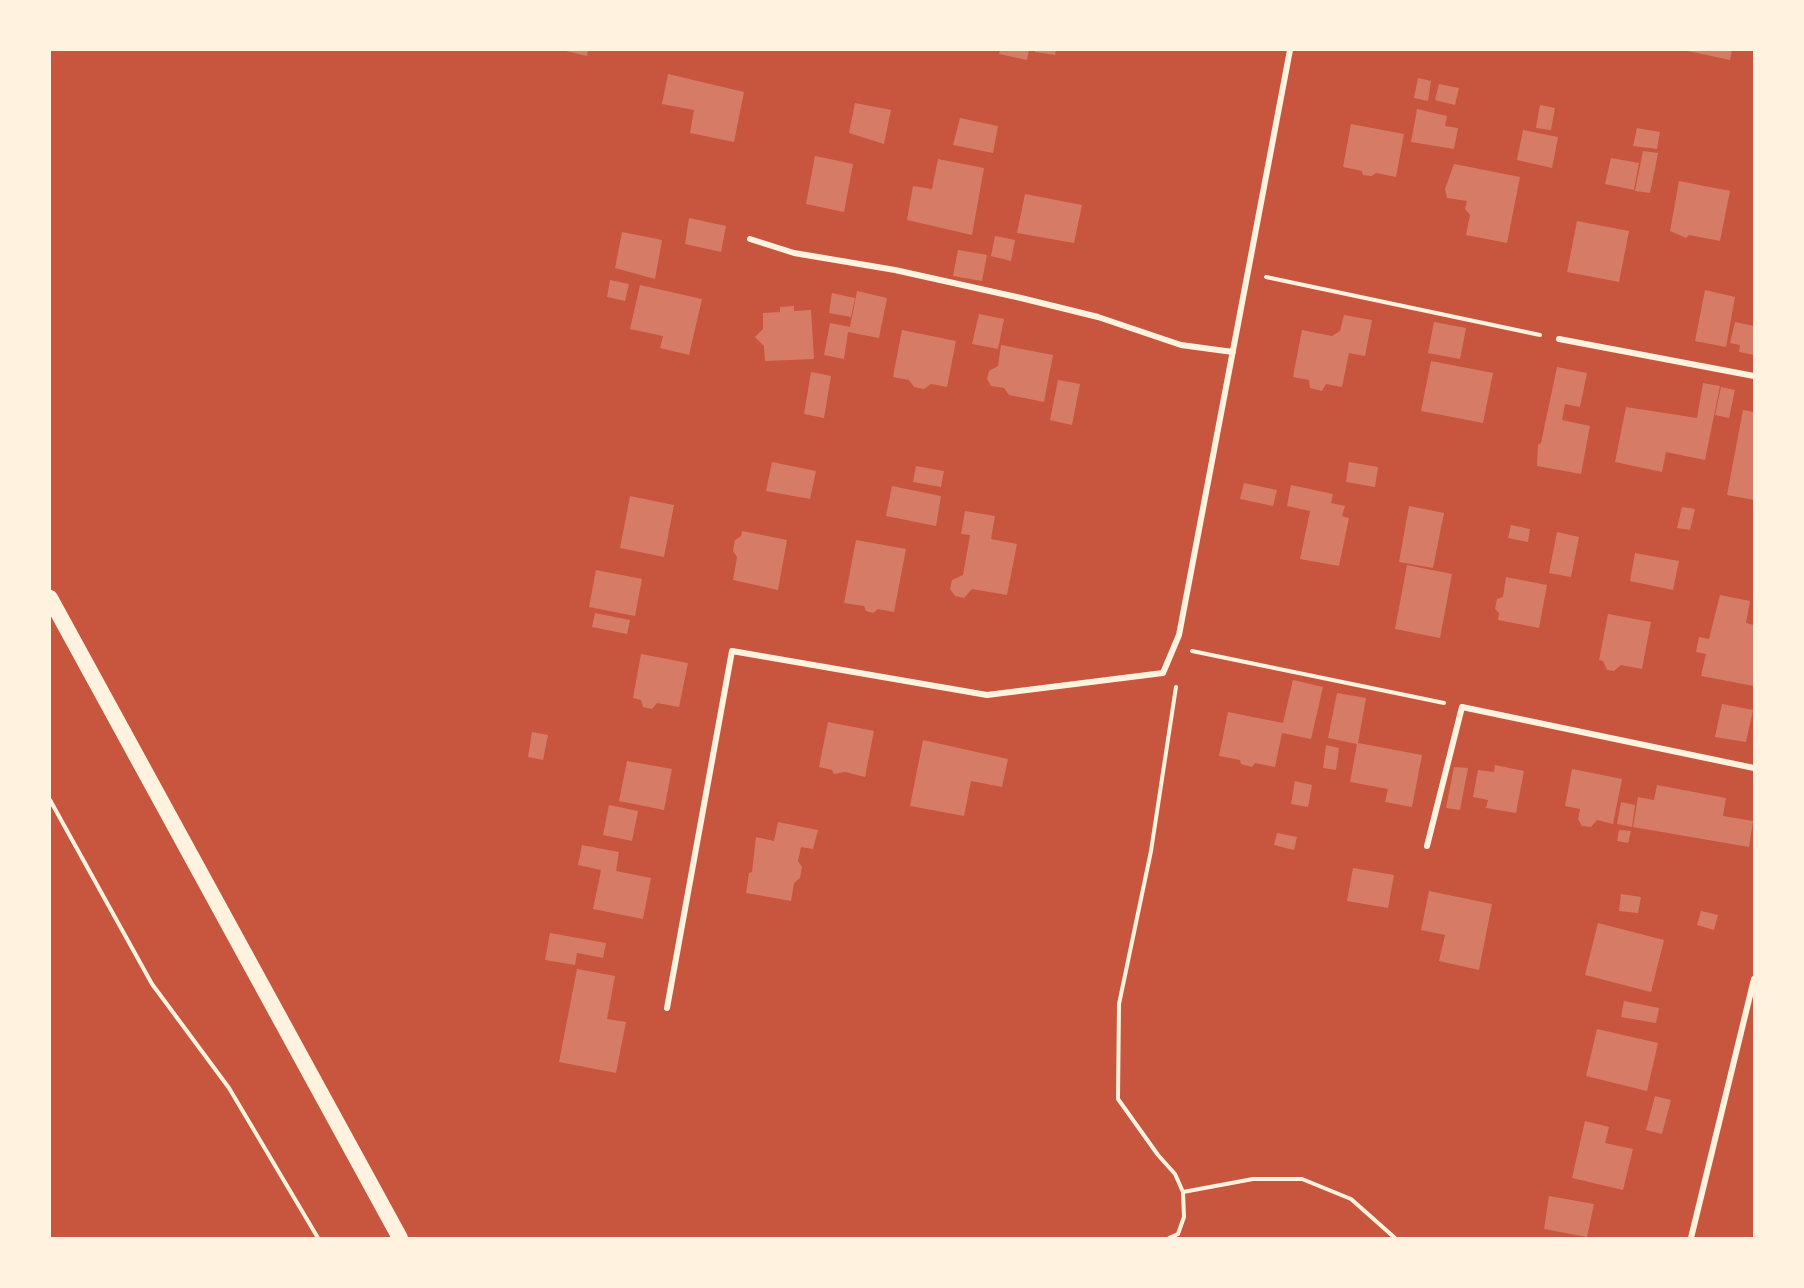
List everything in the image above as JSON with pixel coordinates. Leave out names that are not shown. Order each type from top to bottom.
[{"type":"highway","points":[[50,598],[400,1239]]},
{"type":"street","points":[[667,1008],[732,651],[987,695],[1163,673],[1179,635],[1290,50]]},
{"type":"street","points":[[750,239],[794,253],[895,270],[1021,298],[1098,317],[1181,345],[1233,352]]},
{"type":"street","points":[[1559,339],[1755,376]]},
{"type":"street","points":[[1427,846],[1462,707],[1755,768]]},
{"type":"street","points":[[1691,1239],[1755,979]]},
{"type":"path","points":[[1248,273],[1559,339]]},
{"type":"path","points":[[1174,648],[1462,707]]},
{"type":"path","points":[[1163,673],[1176,688],[1151,851],[1119,1004],[1118,1100],[1158,1155],[1175,1174],[1183,1192],[1184,1217],[1178,1234],[1169,1239]]},
{"type":"path","points":[[50,800],[153,984],[230,1088],[318,1239]]},
{"type":"path","points":[[1183,1192],[1253,1179],[1302,1179],[1351,1199],[1395,1239]]},
{"type":"building","points":[[562,50],[588,50],[587,56]]},
{"type":"building","points":[[1000,50],[1029,50],[1027,60],[999,54]]},
{"type":"building","points":[[1035,50],[1056,50],[1055,55],[1035,52]]},
{"type":"building","points":[[1683,50],[1732,50],[1730,60]]},
{"type":"building","points":[[668,74],[744,92],[734,142],[690,133],[694,110],[662,104]]},
{"type":"building","points":[[1418,78],[1431,81],[1428,101],[1414,98]]},
{"type":"building","points":[[1439,84],[1459,88],[1455,105],[1435,100]]},
{"type":"building","points":[[855,103],[891,110],[884,144],[849,133]]},
{"type":"building","points":[[1540,105],[1555,108],[1551,130],[1536,128]]},
{"type":"building","points":[[1417,109],[1447,116],[1445,126],[1458,128],[1454,149],[1411,142]]},
{"type":"building","points":[[960,118],[998,126],[993,153],[953,145]]},
{"type":"building","points":[[1351,124],[1404,134],[1396,177],[1376,173],[1372,176],[1363,175],[1362,171],[1343,167]]},
{"type":"building","points":[[1637,128],[1660,132],[1657,149],[1633,146]]},
{"type":"building","points":[[1523,130],[1558,137],[1552,168],[1517,160]]},
{"type":"building","points":[[1643,151],[1658,153],[1650,193],[1635,191]]},
{"type":"building","points":[[815,156],[853,164],[844,212],[806,204]]},
{"type":"building","points":[[1611,158],[1639,163],[1634,190],[1605,184]]},
{"type":"building","points":[[938,159],[984,168],[972,235],[907,220],[913,186],[932,189]]},
{"type":"building","points":[[1454,164],[1520,177],[1507,243],[1466,235],[1470,215],[1465,209],[1467,201],[1447,198],[1445,189]]},
{"type":"building","points":[[1679,181],[1730,191],[1720,241],[1689,235],[1686,238],[1670,231]]},
{"type":"building","points":[[1025,194],[1082,205],[1074,243],[1017,233]]},
{"type":"building","points":[[689,218],[726,226],[721,252],[685,244]]},
{"type":"building","points":[[1577,221],[1629,231],[1619,282],[1567,272]]},
{"type":"building","points":[[622,232],[662,240],[655,279],[615,268]]},
{"type":"building","points":[[995,236],[1015,240],[1011,261],[991,256]]},
{"type":"building","points":[[958,250],[987,255],[982,281],[953,276]]},
{"type":"building","points":[[610,280],[629,284],[625,301],[607,297]]},
{"type":"building","points":[[640,285],[702,299],[689,355],[660,348],[663,336],[630,329]]},
{"type":"building","points":[[1705,290],[1735,297],[1726,347],[1695,341]]},
{"type":"building","points":[[857,291],[887,298],[879,338],[848,332],[844,359],[824,355],[830,323],[850,327]]},
{"type":"building","points":[[832,293],[855,298],[851,317],[829,313]]},
{"type":"building","points":[[794,306],[794,311],[811,310],[814,359],[765,361],[764,346],[755,337],[763,329],[763,313],[780,312],[780,307]]},
{"type":"building","points":[[979,314],[1004,319],[998,349],[972,344]]},
{"type":"building","points":[[1344,315],[1372,320],[1365,356],[1349,353],[1342,387],[1326,384],[1322,391],[1310,388],[1309,380],[1293,377],[1302,330],[1332,336],[1340,331]]},
{"type":"building","points":[[1434,322],[1466,328],[1460,359],[1428,353]]},
{"type":"building","points":[[1735,322],[1754,326],[1754,355],[1739,352],[1740,345],[1730,343]]},
{"type":"building","points":[[902,330],[956,341],[947,387],[931,384],[924,389],[914,387],[909,380],[893,377]]},
{"type":"building","points":[[1001,345],[1053,355],[1044,402],[1009,395],[1004,388],[991,386],[987,379],[989,371],[998,366]]},
{"type":"building","points":[[1431,361],[1493,373],[1483,423],[1421,411]]},
{"type":"building","points":[[1557,367],[1587,373],[1580,407],[1565,404],[1562,420],[1590,426],[1581,474],[1537,466],[1538,445],[1541,443]]},
{"type":"building","points":[[811,372],[831,376],[824,418],[804,414]]},
{"type":"building","points":[[1058,380],[1080,384],[1072,425],[1050,420]]},
{"type":"building","points":[[1703,383],[1720,386],[1705,460],[1666,452],[1662,472],[1615,462],[1626,407],[1697,418]]},
{"type":"building","points":[[1721,387],[1735,390],[1729,418],[1715,415]]},
{"type":"building","points":[[1743,410],[1754,412],[1754,500],[1727,495]]},
{"type":"building","points":[[772,462],[816,471],[810,499],[766,491]]},
{"type":"building","points":[[1349,462],[1378,467],[1375,487],[1346,482]]},
{"type":"building","points":[[916,466],[944,471],[941,487],[913,482]]},
{"type":"building","points":[[1244,483],[1277,490],[1273,506],[1240,499]]},
{"type":"building","points":[[1291,485],[1333,494],[1331,503],[1345,506],[1342,516],[1349,518],[1339,566],[1300,559],[1310,511],[1287,506]]},
{"type":"building","points":[[892,486],[941,496],[936,526],[886,516]]},
{"type":"building","points":[[630,496],[674,505],[664,557],[620,548]]},
{"type":"building","points":[[1409,506],[1444,513],[1433,568],[1399,562]]},
{"type":"building","points":[[1682,507],[1695,509],[1690,530],[1677,528]]},
{"type":"building","points":[[965,511],[995,516],[991,539],[1017,544],[1007,595],[972,589],[964,598],[955,596],[950,589],[952,580],[963,575],[970,535],[961,534]]},
{"type":"building","points":[[1511,525],[1530,529],[1528,542],[1508,538]]},
{"type":"building","points":[[742,531],[787,540],[778,590],[733,580],[737,557],[733,551],[735,540],[741,536]]},
{"type":"building","points":[[1557,532],[1579,537],[1571,577],[1549,573]]},
{"type":"building","points":[[856,540],[906,549],[894,612],[878,609],[873,613],[866,611],[864,606],[844,603]]},
{"type":"building","points":[[1635,553],[1679,561],[1673,590],[1630,581]]},
{"type":"building","points":[[1407,565],[1452,574],[1440,638],[1395,629]]},
{"type":"building","points":[[596,570],[642,579],[635,616],[589,607]]},
{"type":"building","points":[[1506,577],[1547,585],[1539,628],[1498,620],[1499,613],[1495,609],[1497,599],[1503,597]]},
{"type":"building","points":[[1720,595],[1750,601],[1746,623],[1754,625],[1754,686],[1701,676],[1706,654],[1696,652],[1699,637],[1709,639]]},
{"type":"building","points":[[595,613],[630,620],[627,634],[592,627]]},
{"type":"building","points":[[1608,614],[1651,622],[1642,669],[1621,665],[1614,671],[1607,670],[1603,661],[1599,660]]},
{"type":"building","points":[[641,654],[688,663],[679,707],[657,703],[652,709],[643,707],[641,700],[633,698]]},
{"type":"building","points":[[1293,680],[1323,687],[1311,739],[1282,733],[1275,767],[1255,763],[1252,767],[1241,764],[1240,760],[1219,756],[1228,712],[1283,723]]},
{"type":"building","points":[[1337,693],[1366,698],[1358,743],[1422,755],[1412,807],[1385,802],[1388,789],[1350,782],[1357,744],[1328,738]]},
{"type":"building","points":[[1722,704],[1753,710],[1746,742],[1715,737]]},
{"type":"building","points":[[828,722],[874,731],[865,777],[845,772],[834,774],[832,770],[819,767]]},
{"type":"building","points":[[532,732],[548,735],[543,760],[528,757]]},
{"type":"building","points":[[923,740],[1008,759],[1002,787],[971,781],[964,816],[910,806]]},
{"type":"building","points":[[1326,745],[1339,748],[1336,770],[1323,768]]},
{"type":"building","points":[[627,761],[672,769],[664,810],[619,801]]},
{"type":"building","points":[[1495,765],[1524,771],[1516,813],[1486,808],[1488,800],[1473,797],[1478,770],[1494,772]]},
{"type":"building","points":[[1454,767],[1468,768],[1460,810],[1446,808]]},
{"type":"building","points":[[1572,769],[1622,779],[1613,824],[1597,820],[1591,827],[1582,826],[1578,819],[1580,809],[1565,806]]},
{"type":"building","points":[[1295,781],[1312,785],[1308,807],[1291,804]]},
{"type":"building","points":[[1657,785],[1726,798],[1723,816],[1753,821],[1749,847],[1633,827],[1638,797],[1654,800]]},
{"type":"building","points":[[1621,802],[1635,805],[1632,827],[1617,824]]},
{"type":"building","points":[[609,805],[638,811],[632,841],[603,835]]},
{"type":"building","points":[[778,822],[818,830],[813,849],[801,847],[798,861],[802,867],[800,878],[794,883],[791,901],[746,893],[749,873],[752,872],[756,837],[774,841]]},
{"type":"building","points":[[1619,830],[1631,831],[1628,843],[1617,841]]},
{"type":"building","points":[[1277,833],[1297,837],[1294,850],[1274,845]]},
{"type":"building","points":[[582,845],[619,852],[616,871],[651,878],[643,919],[593,909],[601,870],[578,865]]},
{"type":"building","points":[[1353,868],[1394,875],[1388,908],[1347,901]]},
{"type":"building","points":[[1429,891],[1492,904],[1479,970],[1439,961],[1445,935],[1421,930]]},
{"type":"building","points":[[1621,894],[1641,897],[1638,913],[1619,911]]},
{"type":"building","points":[[1701,911],[1718,915],[1714,930],[1697,925]]},
{"type":"building","points":[[1598,923],[1664,940],[1651,992],[1585,975]]},
{"type":"building","points":[[550,933],[606,943],[603,958],[577,953],[575,965],[545,960]]},
{"type":"building","points":[[577,969],[615,976],[607,1019],[626,1022],[616,1073],[559,1062]]},
{"type":"building","points":[[1624,1001],[1659,1008],[1656,1023],[1621,1017]]},
{"type":"building","points":[[1597,1029],[1658,1043],[1647,1091],[1586,1076]]},
{"type":"building","points":[[1655,1096],[1671,1100],[1662,1134],[1646,1130]]},
{"type":"building","points":[[1585,1121],[1609,1127],[1605,1143],[1633,1149],[1623,1190],[1572,1178]]},
{"type":"building","points":[[1549,1196],[1594,1204],[1587,1237],[1544,1229]]}]
